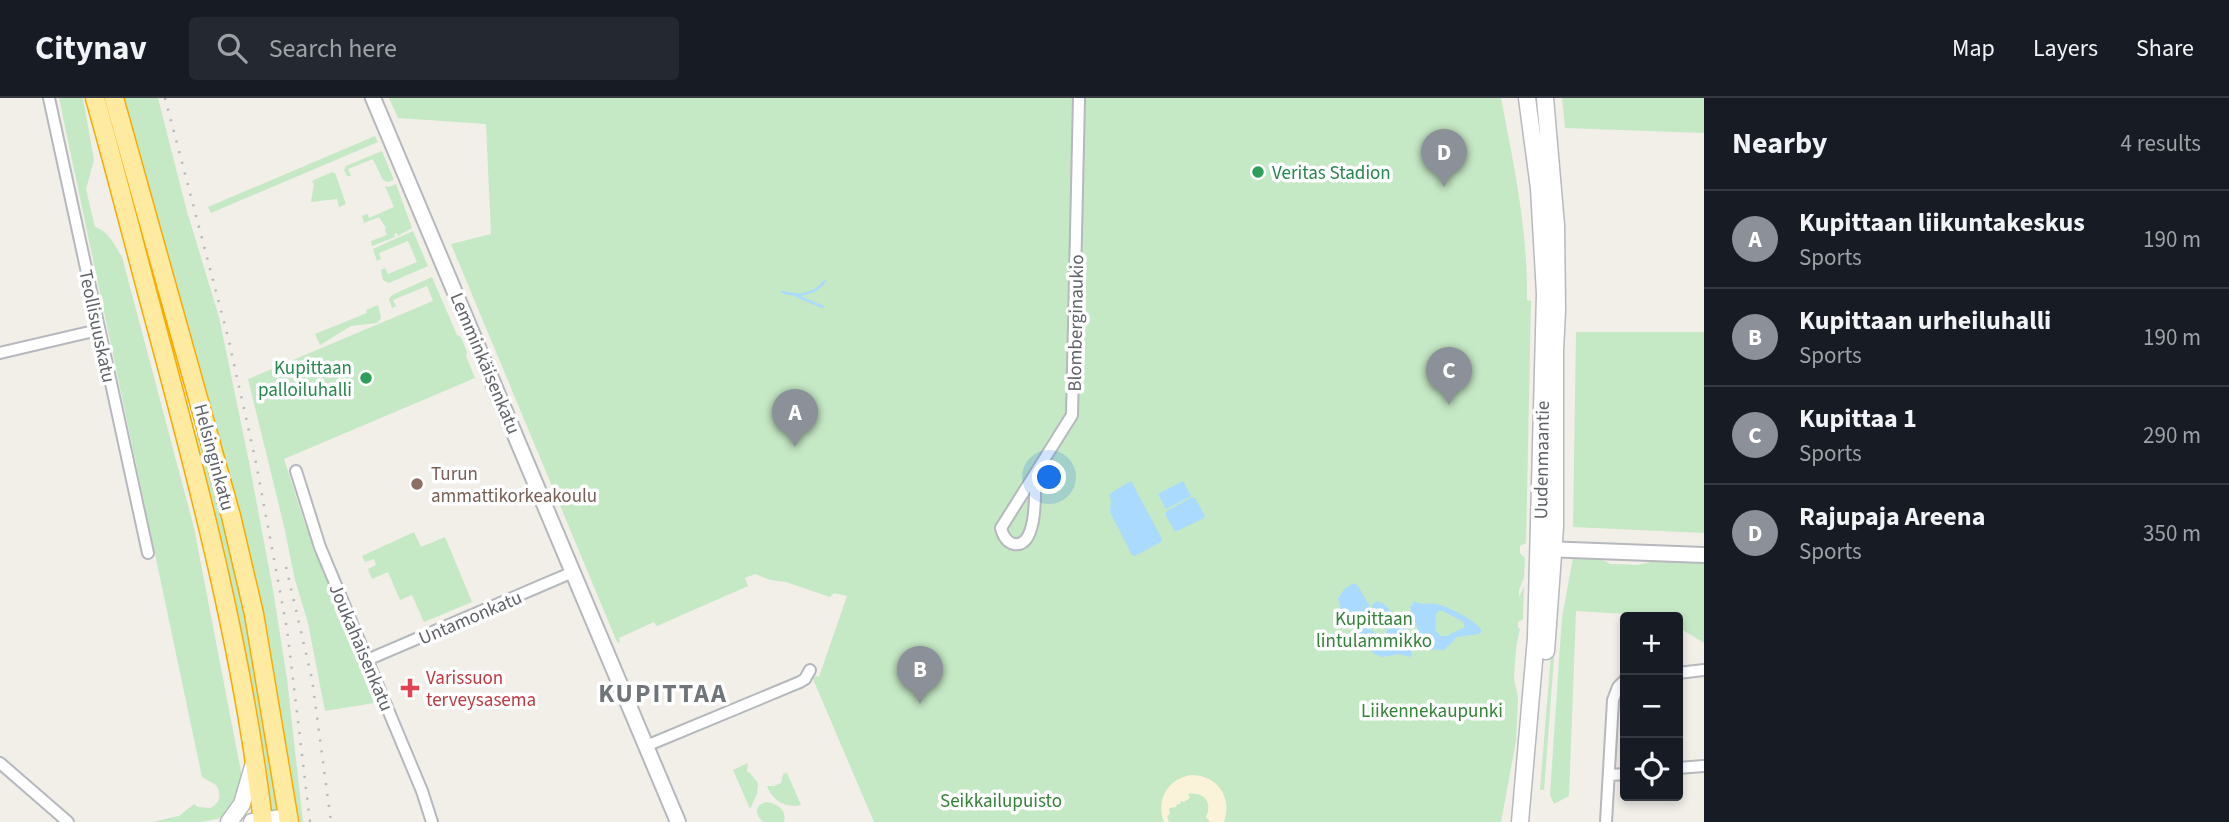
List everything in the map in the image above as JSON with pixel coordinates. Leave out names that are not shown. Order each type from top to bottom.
[{"type":"highway","name":"Helsinginkatu","points":[[95,98],[207,519],[229,616],[255,761],[259,822]]},
{"type":"highway","name":"Helsinginkatu","points":[[114,98],[231,516],[254,614],[289,820]]},
{"type":"main road","name":"Uudenmaantie","points":[[1520,822],[1536,638],[1547,549],[1544,260],[1539,188],[1527,98]]},
{"type":"main road","name":"Uudenmaantie","points":[[1531,822],[1540,741],[1556,225],[1545,98]]},
{"type":"main road","points":[[229,822],[242,804],[255,761]]},
{"type":"main road","points":[[259,822],[289,820]]},
{"type":"street","name":"Teollisuuskatu","points":[[49,98],[148,553]]},
{"type":"street","name":"Lemminkäisenkatu","points":[[373,98],[678,822]]},
{"type":"street","name":"Blomberginaukio","points":[[1035,477],[1033,521],[1027,538],[1017,544],[1011,543],[1003,536],[1001,528],[1072,415],[1079,98]]},
{"type":"street","points":[[0,353],[98,330]]},
{"type":"street","name":"Joukahaisenkatu","points":[[296,471],[320,547],[422,791],[432,822]]},
{"type":"street","points":[[1547,549],[1704,555]]},
{"type":"street","name":"Untamonkatu","points":[[367,660],[573,572]]},
{"type":"street","points":[[646,746],[800,682],[810,670]]},
{"type":"street","points":[[1683,672],[1704,670]]},
{"type":"street","points":[[1606,822],[1613,700],[1620,685]]},
{"type":"street","points":[[0,763],[68,822]]},
{"type":"street","points":[[1683,768],[1704,766]]},
{"type":"street","points":[[1610,775],[1620,774]]},
{"type":"green space","points":[[59,98],[83,98],[94,160],[86,189],[95,227],[108,235],[122,257],[194,528],[242,777],[242,790],[228,815],[222,818],[200,822],[152,822],[179,816],[194,804],[210,808],[218,801],[219,792],[216,785],[202,777]]},
{"type":"green space","points":[[122,98],[158,98],[186,208],[219,317],[273,590],[287,679],[303,822],[295,822],[280,719]]},
{"type":"green space","points":[[389,98],[1501,98],[1523,223],[1527,300],[1531,301],[1526,543],[1520,546],[1520,553],[1525,558],[1524,578],[1519,590],[1519,597],[1524,586],[1523,619],[1518,622],[1518,629],[1520,628],[1514,679],[1518,697],[1516,741],[1501,822],[874,822],[813,679],[819,677],[847,596],[834,593],[830,597],[755,574],[745,578],[748,586],[657,626],[654,622],[619,638],[620,643],[617,642],[451,244],[491,234],[486,124],[398,118]]},
{"type":"green space","points":[[1562,98],[1704,98],[1704,133],[1565,128]]},
{"type":"green space","points":[[375,136],[378,142],[211,213],[208,207]]},
{"type":"green space","points":[[382,151],[394,180],[383,180],[373,159],[348,169],[351,176],[347,176],[344,170],[346,166]]},
{"type":"green space","points":[[335,173],[346,204],[339,207],[337,199],[311,202],[314,184],[312,181]]},
{"type":"green space","points":[[396,184],[412,228],[372,246],[371,241],[387,235],[386,228],[379,217],[364,223],[362,216],[367,214],[369,218],[394,207],[385,186]]},
{"type":"green space","points":[[413,231],[428,266],[389,283],[383,280],[381,270],[385,268],[388,274],[417,262],[408,241],[379,253],[381,259],[377,261],[373,249]]},
{"type":"green space","name":"Kupittaan palloiluhalli","points":[[432,277],[457,335],[461,337],[475,378],[284,459],[304,521],[374,703],[325,711],[308,623],[295,580],[248,379],[433,301],[427,286],[393,300],[396,306],[392,308],[389,299],[392,295]]},
{"type":"green space","points":[[378,305],[381,318],[377,323],[351,326],[320,345],[315,334],[367,313],[366,310]]},
{"type":"green space","points":[[1576,332],[1704,332],[1704,533],[1573,527]]},
{"type":"green space","points":[[201,433],[243,599],[278,807],[271,817],[234,599],[195,435]]},
{"type":"green space","points":[[414,532],[421,547],[445,537],[472,602],[424,622],[412,595],[400,600],[388,572],[372,579],[368,569],[376,565],[374,559],[365,562],[362,556]]},
{"type":"green space","points":[[1584,556],[1610,564],[1638,565],[1658,560],[1704,563],[1704,643],[1683,630],[1683,612],[1620,614],[1576,611],[1569,796],[1554,804],[1550,795],[1562,617],[1573,558]]},
{"type":"green space","points":[[1557,579],[1560,579],[1544,790],[1540,790]]},
{"type":"green space","points":[[748,763],[747,772],[758,783],[757,794],[750,809],[733,770]]},
{"type":"green space","points":[[787,773],[801,805],[790,806],[780,802],[767,786],[781,783],[783,774]]},
{"type":"green space","points":[[767,802],[781,808],[784,822],[763,822],[760,819],[758,807]]},
{"type":"sand","points":[[1191,775],[1208,779],[1221,789],[1226,804],[1224,822],[1210,822],[1206,817],[1206,799],[1199,794],[1188,794],[1190,798],[1181,801],[1176,807],[1169,808],[1169,822],[1164,822],[1161,806],[1166,792],[1176,781]]},
{"type":"water","points":[[1131,481],[1162,539],[1135,556],[1132,555],[1110,512],[1109,494]]},
{"type":"water","points":[[1183,481],[1191,496],[1166,509],[1158,494]]},
{"type":"water","points":[[1192,497],[1205,516],[1175,532],[1165,514]]},
{"type":"water","points":[[1354,583],[1373,612],[1359,614],[1356,619],[1358,624],[1371,629],[1379,637],[1385,635],[1385,625],[1376,618],[1372,605],[1377,601],[1382,603],[1406,627],[1406,641],[1412,655],[1382,657],[1374,654],[1344,619],[1338,599],[1344,589]]},
{"type":"water","points":[[1414,601],[1442,606],[1468,618],[1482,631],[1479,634],[1457,637],[1444,650],[1428,649],[1410,608]],"holes":[[[1438,611],[1463,622],[1465,627],[1441,636],[1435,630],[1436,615]]]},
{"type":"waterway","points":[[782,292],[805,294],[825,281]]},
{"type":"waterway","points":[[797,296],[823,307]]},
{"type":"railway","points":[[165,98],[228,337],[256,463],[287,629],[310,822]]},
{"type":"railway","points":[[286,567],[312,679],[331,822]]},
{"type":"place","name":"Veritas Stadion","points":[[1258,172]]},
{"type":"place","name":"Rajupaja Areena","points":[[1444,187]]},
{"type":"place","name":"Kupittaan palloiluhalli","points":[[366,378]]},
{"type":"place","name":"Kupittaa 1","points":[[1449,405]]},
{"type":"place","name":"Kupittaan liikuntakeskus","points":[[795,447]]},
{"type":"place","name":"Turun ammattikorkeakoulu","points":[[417,484]]},
{"type":"place","name":"Varissuon terveysasema","points":[[410,688]]},
{"type":"place","name":"Kupittaan urheiluhalli","points":[[920,704]]},
{"type":"district","name":"KUPITTAA","points":[[663,693]]},
{"type":"park label","name":"Kupittaan lintulammikko","points":[[1374,629]]},
{"type":"park label","name":"Liikennekaupunki","points":[[1432,710]]},
{"type":"park label","name":"Seikkailupuisto","points":[[1001,800]]}]
